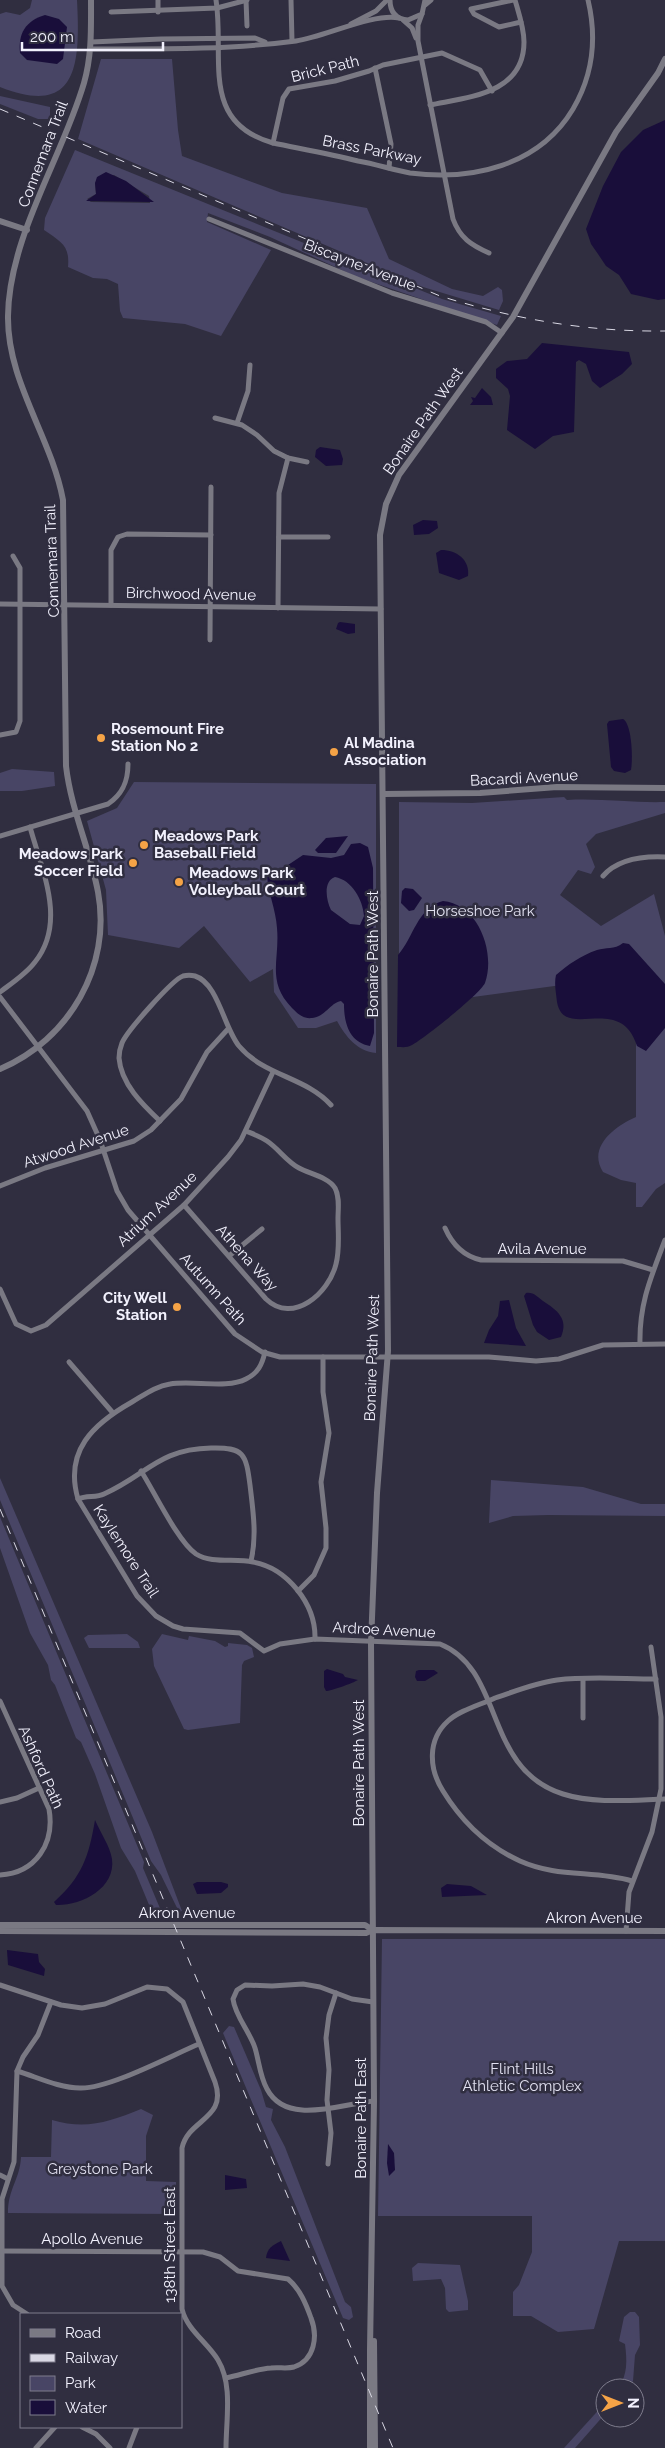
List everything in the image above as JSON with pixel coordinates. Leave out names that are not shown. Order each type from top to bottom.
[{"type":"street","name":"Connemara Trail","points":[[0,1069],[39,1046],[62,1024],[76,1006],[87,984],[98,952],[101,920],[99,896],[76,814],[69,784],[66,758],[65,515],[60,486],[18,376],[9,336],[10,286],[27,230],[81,91],[91,46],[91,0]]},
{"type":"street","points":[[158,0],[158,12]]},
{"type":"street","name":"Brass Parkway","points":[[216,0],[220,89],[228,112],[237,124],[249,133],[273,143],[414,173],[444,174],[481,172],[508,164],[537,148],[563,124],[582,93],[591,62],[593,34],[588,0]]},
{"type":"street","points":[[111,12],[158,12],[217,8],[246,0],[247,26]]},
{"type":"street","points":[[291,0],[292,41]]},
{"type":"street","points":[[349,26],[376,11],[388,0],[392,11],[412,28],[418,41]]},
{"type":"street","points":[[431,0],[425,3],[418,25],[418,41],[454,219],[459,232],[472,245],[489,253]]},
{"type":"street","points":[[430,105],[492,91],[506,81],[518,64],[523,46],[520,22],[514,0],[471,9],[474,14],[499,27],[520,22]]},
{"type":"street","points":[[91,46],[218,47],[255,45],[265,42],[292,41],[322,35],[385,16],[413,19],[422,14]]},
{"type":"street","points":[[91,46],[218,38],[255,38],[265,42]]},
{"type":"street","name":"Brick Path","points":[[273,143],[283,98],[289,89],[335,81],[375,68],[420,57],[445,53],[483,73],[492,91]]},
{"type":"street","name":"Bonaire Path West","points":[[373,1930],[371,1642],[377,1493],[388,1357],[380,535],[390,494],[404,466],[502,332],[616,132],[658,73],[665,59]]},
{"type":"street","points":[[375,68],[391,144],[389,168]]},
{"type":"street","name":"Biscayne Avenue","points":[[209,219],[392,293],[486,322],[502,332]]},
{"type":"street","points":[[0,221],[27,230]]},
{"type":"street","points":[[237,423],[248,391],[250,365]]},
{"type":"street","points":[[215,418],[237,423],[253,432],[274,451],[288,458],[307,462]]},
{"type":"street","points":[[278,608],[279,493],[288,458]]},
{"type":"street","points":[[210,640],[211,487]]},
{"type":"street","points":[[111,605],[111,550],[113,542],[118,537],[128,534],[211,535]]},
{"type":"street","points":[[279,537],[328,537]]},
{"type":"street","points":[[0,735],[11,734],[18,729],[20,721],[20,568],[14,556]]},
{"type":"street","name":"Birchwood Avenue","points":[[0,604],[381,608]]},
{"type":"street","points":[[0,836],[105,805],[114,800],[126,783],[128,764]]},
{"type":"street","name":"Bacardi Avenue","points":[[384,794],[480,794],[557,787],[665,788]]},
{"type":"street","points":[[0,992],[36,962],[46,944],[50,929],[52,913],[50,897],[30,827]]},
{"type":"street","points":[[603,876],[610,868],[627,861],[665,856]]},
{"type":"street","points":[[160,1121],[134,1093],[121,1067],[120,1048],[129,1032],[165,992],[180,978],[192,976],[201,980],[214,996],[228,1029],[246,1053],[273,1072],[316,1091],[331,1104]]},
{"type":"street","name":"Autumn Path","points":[[0,997],[87,1111],[104,1150],[122,1201],[235,1334],[248,1344],[265,1352],[280,1356],[490,1357],[536,1361],[559,1359],[602,1345],[665,1344]]},
{"type":"street","name":"Atwood Avenue","points":[[0,1186],[46,1168],[139,1139],[160,1121],[184,1094],[207,1052],[228,1029]]},
{"type":"street","name":"Atrium Avenue","points":[[0,1289],[16,1324],[31,1331],[43,1327],[184,1205],[232,1152],[246,1131],[273,1072]]},
{"type":"street","name":"Athena Way","points":[[184,1205],[270,1302],[287,1309],[298,1308],[309,1301],[327,1284],[337,1258],[338,1199],[332,1185],[326,1180],[292,1164],[267,1141],[246,1131]]},
{"type":"street","name":"Avila Avenue","points":[[445,1228],[450,1239],[458,1248],[467,1255],[481,1260],[623,1261],[653,1270]]},
{"type":"street","points":[[229,1256],[262,1229]]},
{"type":"street","points":[[640,1344],[641,1307],[665,1240]]},
{"type":"street","points":[[251,1561],[255,1538],[250,1486],[245,1458],[238,1451],[227,1448],[196,1448],[176,1452],[105,1494],[78,1499],[74,1480],[79,1452],[95,1427],[113,1413],[165,1384],[180,1382],[236,1383],[245,1380],[262,1364],[265,1352]]},
{"type":"street","points":[[298,1591],[314,1575],[326,1548],[326,1528],[321,1482],[329,1433],[323,1392],[323,1357]]},
{"type":"street","points":[[69,1362],[113,1413]]},
{"type":"street","points":[[141,1472],[173,1525],[195,1553],[213,1559],[251,1561],[273,1569],[298,1591],[312,1617],[315,1639]]},
{"type":"street","name":"Kaylemore Trail","points":[[78,1499],[137,1596],[156,1616],[173,1626],[183,1629],[240,1633],[264,1651]]},
{"type":"street","name":"Ardroe Avenue","points":[[264,1651],[280,1644],[315,1639],[371,1642],[428,1642],[446,1646],[462,1656],[470,1665],[511,1754],[527,1773],[546,1787],[565,1795],[582,1798],[662,1799]]},
{"type":"street","points":[[626,1931],[627,1906],[632,1881],[652,1832],[662,1799],[661,1717],[651,1647]]},
{"type":"street","points":[[583,1679],[583,1718]]},
{"type":"street","points":[[632,1881],[615,1876],[556,1872],[530,1865],[490,1843],[454,1808],[434,1775],[433,1747],[439,1733],[448,1721],[460,1713],[540,1683],[583,1679],[656,1680]]},
{"type":"street","name":"Ashford Path","points":[[0,1701],[50,1817],[47,1845],[40,1855],[30,1865],[14,1873],[0,1875]]},
{"type":"street","points":[[0,1720],[6,1718]]},
{"type":"street","points":[[0,1802],[17,1798],[39,1788]]},
{"type":"street","name":"Akron Avenue","points":[[0,1925],[365,1926],[373,1930]]},
{"type":"street","name":"Akron Avenue","points":[[0,1931],[366,1933],[373,1930],[665,1931]]},
{"type":"street","name":"Bonaire Path East","points":[[370,2448],[374,2100],[373,1930]]},
{"type":"street","points":[[373,2002],[352,1999],[308,1985],[272,1986],[248,1984],[238,1988],[233,1999],[252,2040],[265,2086],[272,2096],[282,2104],[292,2108],[329,2110],[374,2100]]},
{"type":"street","name":"138th Street East","points":[[0,1985],[71,2007],[88,2008],[105,2004],[147,1987],[163,1987],[175,1993],[183,2002],[215,2082],[217,2098],[209,2116],[190,2130],[183,2144],[183,2316],[217,2359],[226,2378],[226,2448]]},
{"type":"street","points":[[328,2164],[331,2133],[326,2038],[329,2015],[336,1993]]},
{"type":"street","points":[[25,2313],[13,2305],[4,2292],[1,2280],[2,2198],[14,2158],[17,2072],[23,2057],[38,2035],[51,2002]]},
{"type":"street","points":[[17,2072],[68,2087],[90,2088],[199,2044]]},
{"type":"street","points":[[0,2175],[8,2179]]},
{"type":"street","name":"Apollo Avenue","points":[[1,2251],[182,2251],[209,2253],[243,2272],[288,2279],[294,2284],[303,2298],[313,2323],[315,2342],[309,2357],[294,2367],[270,2368],[226,2378]]},
{"type":"street","name":"Bonaire Path East","points":[[372,2305],[375,2448]]},
{"type":"street","points":[[36,2448],[54,2428]]},
{"type":"street","points":[[84,2428],[96,2434],[110,2448]]},
{"type":"street","points":[[129,2448],[137,2428]]},
{"type":"green space","points":[[32,0],[77,0],[77,43],[75,62],[70,78],[60,89],[46,95],[26,95],[0,87],[0,14],[6,12],[20,15],[30,8]]},
{"type":"green space","points":[[101,59],[172,59],[182,156],[282,193],[367,208],[389,259],[452,289],[483,296],[498,287],[502,290],[503,301],[499,310],[423,287],[78,139]]},
{"type":"green space","points":[[0,96],[50,107],[50,119],[38,119],[0,104]]},
{"type":"green space","points":[[75,150],[442,299],[501,316],[497,325],[357,277],[270,237],[208,213],[207,222],[271,250],[221,336],[185,324],[123,318],[120,311],[118,284],[107,279],[93,278],[68,267],[66,249],[60,241],[44,230],[45,218]],"holes":[[[114,175],[149,196],[150,203],[91,202],[87,199],[96,194],[95,183]]]},
{"type":"green space","points":[[12,769],[54,772],[55,786],[22,791],[0,791],[0,773]]},
{"type":"green space","points":[[134,782],[376,784],[376,1053],[369,1052],[353,1042],[337,1021],[316,1028],[298,1028],[274,992],[273,969],[250,982],[204,926],[179,948],[108,935],[106,890],[87,821],[117,808]]},
{"type":"green space","name":"Horseshoe Park","points":[[564,797],[567,800],[665,802],[665,813],[596,834],[586,844],[595,867],[591,874],[578,870],[560,895],[601,926],[654,894],[665,936],[665,1183],[656,1189],[642,1207],[636,1207],[636,1183],[621,1180],[603,1172],[598,1154],[606,1138],[612,1132],[636,1117],[636,975],[399,1007],[399,802],[472,803]]},
{"type":"green space","points":[[0,1478],[152,1832],[182,1911],[179,1912],[161,1875],[151,1861],[0,1500]]},
{"type":"green space","points":[[491,1480],[583,1487],[641,1504],[665,1504],[665,1516],[513,1516],[489,1523]]},
{"type":"green space","points":[[0,1517],[144,1862],[143,1868],[162,1913],[156,1915],[152,1912],[135,1871],[121,1848],[95,1774],[81,1742],[76,1738],[55,1685],[51,1680],[48,1665],[30,1633],[0,1548]]},
{"type":"green space","points":[[127,1634],[138,1642],[140,1648],[89,1648],[84,1638],[88,1635]]},
{"type":"green space","points":[[162,1634],[188,1640],[189,1636],[215,1641],[225,1647],[228,1646],[228,1643],[247,1645],[252,1648],[254,1657],[244,1661],[242,1665],[240,1723],[184,1729],[154,1666],[152,1649]]},
{"type":"green space","name":"Flint Hills Athletic Complex","points":[[382,1939],[665,1939],[665,2241],[619,2241],[594,2329],[558,2332],[531,2316],[513,2316],[513,2292],[519,2285],[532,2252],[532,2216],[378,2216]]},
{"type":"green space","points":[[229,2026],[234,2027],[261,2090],[266,2107],[273,2109],[271,2120],[285,2147],[345,2302],[351,2307],[353,2317],[349,2320],[343,2318],[223,2033]]},
{"type":"green space","name":"Greystone Park","points":[[141,2109],[153,2115],[146,2136],[146,2181],[176,2182],[176,2214],[8,2213],[10,2197],[19,2172],[21,2157],[51,2157],[52,2120],[76,2124],[97,2123],[118,2118]]},
{"type":"green space","points":[[418,2263],[460,2265],[468,2301],[468,2310],[449,2312],[446,2309],[445,2288],[441,2279],[413,2281],[412,2268]]},
{"type":"green space","points":[[630,2312],[635,2312],[639,2317],[640,2345],[635,2355],[633,2378],[624,2378],[626,2362],[625,2344],[619,2341],[624,2317]]},
{"type":"green space","points":[[595,2414],[595,2425],[575,2448],[564,2448]]},
{"type":"water","points":[[45,15],[59,19],[67,27],[63,59],[57,64],[27,60],[20,53],[20,40],[24,29],[32,21]]},
{"type":"water","points":[[665,120],[665,299],[658,300],[631,294],[619,275],[606,266],[591,244],[586,229],[603,186],[621,152],[643,130]]},
{"type":"water","points":[[106,172],[126,181],[154,202],[86,201],[96,194],[95,183],[97,177]]},
{"type":"water","points":[[542,343],[629,352],[632,364],[622,374],[600,388],[592,381],[586,364],[579,360],[576,362],[574,432],[553,436],[535,449],[507,430],[510,396],[508,389],[496,378],[496,369],[507,361],[527,359]]},
{"type":"water","points":[[482,388],[491,397],[493,405],[470,405],[473,401],[471,397],[475,398]]},
{"type":"water","points":[[320,447],[340,450],[343,459],[342,465],[326,466],[315,457],[316,450]]},
{"type":"water","points":[[423,520],[437,521],[438,528],[429,534],[414,535],[413,525]]},
{"type":"water","points":[[441,550],[447,550],[461,557],[467,565],[468,576],[459,580],[439,573],[436,553]]},
{"type":"water","points":[[340,622],[355,624],[355,633],[348,634],[336,629]]},
{"type":"water","points":[[623,719],[630,734],[632,750],[631,770],[625,773],[614,771],[611,767],[607,724],[609,721]]},
{"type":"water","points":[[348,836],[336,853],[318,853],[315,850],[326,838]]},
{"type":"water","points":[[360,843],[368,847],[373,868],[374,1033],[370,1046],[357,1040],[349,1031],[345,1018],[344,1004],[341,1001],[317,1017],[309,1018],[303,1017],[294,1010],[284,998],[279,989],[277,979],[277,928],[267,875],[268,872],[285,867],[303,855],[331,858],[344,855],[351,844]],"holes":[[[335,877],[347,882],[359,897],[364,916],[360,925],[350,924],[331,910],[329,906],[327,896],[329,882]]]},
{"type":"water","points":[[405,888],[413,889],[422,898],[414,910],[409,911],[401,903],[402,891]]},
{"type":"water","points":[[443,901],[455,904],[475,920],[486,944],[488,971],[485,983],[463,1006],[419,1041],[410,1046],[397,1047],[398,955],[427,910]]},
{"type":"water","points":[[623,943],[629,944],[665,984],[665,1028],[646,1051],[637,1046],[629,1030],[618,1022],[606,1019],[570,1018],[562,1013],[557,1002],[556,975],[585,955],[597,950],[616,947]]},
{"type":"water","points":[[526,1293],[535,1295],[557,1312],[564,1325],[561,1337],[549,1340],[537,1332],[524,1296]]},
{"type":"water","points":[[509,1300],[516,1328],[526,1346],[484,1343],[489,1330],[498,1316],[500,1301]]},
{"type":"water","points":[[327,1669],[343,1674],[345,1677],[358,1680],[326,1691],[324,1687],[324,1671]]},
{"type":"water","points":[[434,1670],[438,1673],[425,1681],[417,1681],[415,1677],[416,1671]]},
{"type":"water","points":[[95,1820],[111,1854],[112,1870],[108,1879],[94,1894],[85,1899],[65,1905],[56,1905],[54,1902],[64,1893],[83,1865]]},
{"type":"water","points":[[197,1882],[221,1882],[228,1884],[228,1887],[221,1893],[197,1894],[193,1884]]},
{"type":"water","points":[[447,1884],[471,1886],[487,1895],[442,1897],[441,1888]]},
{"type":"water","points":[[7,1950],[38,1954],[39,1962],[45,1969],[44,1976],[8,1965]]},
{"type":"water","points":[[388,2144],[394,2153],[395,2170],[389,2176],[387,2163]]},
{"type":"water","points":[[225,2175],[246,2179],[247,2188],[225,2190]]},
{"type":"water","points":[[281,2241],[290,2261],[266,2258],[269,2249]]},
{"type":"railway","points":[[0,109],[440,296],[495,311],[551,322],[607,329],[665,331]]},
{"type":"railway","points":[[0,1509],[393,2448]]},
{"type":"place","name":"Rosemount Fire Station No 2","points":[[101,738]]},
{"type":"place","name":"Al Madina Association","points":[[334,752]]},
{"type":"place","name":"Meadows Park Baseball Field","points":[[144,845]]},
{"type":"place","name":"Meadows Park Soccer Field","points":[[133,863]]},
{"type":"place","name":"Meadows Park Volleyball Court","points":[[179,882]]},
{"type":"place","name":"City Well Station","points":[[177,1307]]}]
